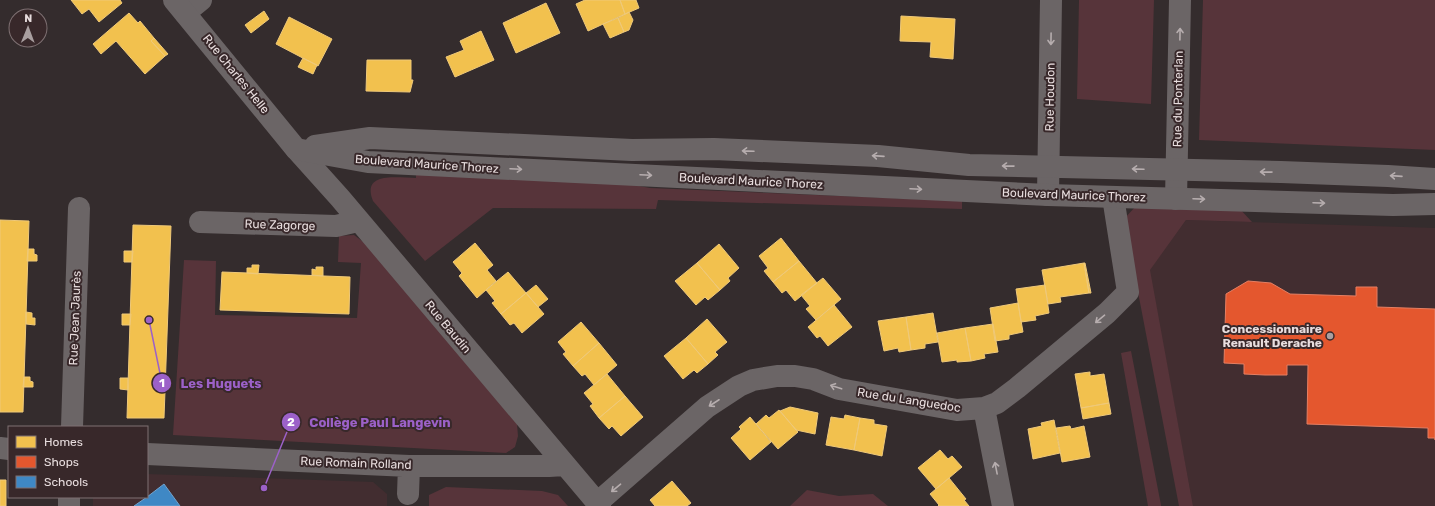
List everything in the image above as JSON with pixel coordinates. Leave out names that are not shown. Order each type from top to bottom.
[{"type":"street","name":"Rue Houdon","points":[[1048,195],[1052,0]]},
{"type":"street","name":"Rue du Ponterlan","points":[[1176,199],[1180,0]]},
{"type":"street","name":"Rue Charles Helle","points":[[187,4],[296,149]]},
{"type":"street","name":"Boulevard Maurice Thorez","points":[[296,149],[370,138],[632,150],[714,149],[855,155],[969,165],[1388,176],[1435,179]]},
{"type":"street","name":"Boulevard Maurice Thorez","points":[[296,149],[368,162],[1048,195],[1393,205],[1435,204]]},
{"type":"street","name":"Rue Baudin","points":[[296,149],[564,465],[599,504]]},
{"type":"street","name":"Rue du Languedoc","points":[[599,504],[707,407],[739,386],[753,380],[777,376],[795,376],[813,379],[839,389],[957,410],[984,408],[997,403],[1107,313],[1128,292],[1113,197]]},
{"type":"street","name":"Rue Jean Jaurès","points":[[72,426],[79,208]]},
{"type":"street","name":"Rue Zagorge","points":[[200,222],[336,226],[358,221]]},
{"type":"street","points":[[984,408],[1003,506]]},
{"type":"street","name":"Rue Romain Rolland","points":[[148,454],[409,466],[564,465]]},
{"type":"street","points":[[408,494],[409,466]]},
{"type":"shaded area","points":[[1079,0],[1154,0],[1151,104],[1077,99]]},
{"type":"shaded area","points":[[1203,0],[1435,0],[1435,150],[1199,140]]},
{"type":"shaded area","points":[[416,174],[617,182],[650,188],[962,201],[962,209],[658,200],[656,209],[493,208],[425,261],[373,201],[371,191],[372,185],[383,178],[416,178]]},
{"type":"shaded area","points":[[1136,206],[1239,208],[1252,222],[1186,220],[1150,270],[1193,506],[1179,506],[1124,219]]},
{"type":"shaded area","points":[[1186,220],[1435,228],[1435,506],[1193,506],[1149,270]]},
{"type":"shaded area","points":[[354,235],[366,244],[517,424],[518,436],[515,447],[506,453],[173,435],[184,260],[216,261],[215,315],[357,318],[361,263],[338,262],[339,236]]},
{"type":"shaded area","points":[[1131,351],[1161,506],[1148,506],[1121,353]]},
{"type":"shaded area","points":[[148,474],[373,482],[387,494],[387,506],[93,506],[93,498],[148,498]]},
{"type":"shaded area","points":[[446,487],[542,491],[558,495],[568,506],[429,506],[429,495]]},
{"type":"shaded area","points":[[807,490],[839,496],[873,494],[888,506],[790,506]]},
{"type":"building: Homes","points":[[71,0],[120,0],[122,3],[99,22],[89,9],[82,14]]},
{"type":"building: Homes","points":[[585,0],[620,0],[625,14],[588,31],[576,4]]},
{"type":"building: Homes","points":[[620,0],[636,0],[639,8],[625,14]]},
{"type":"building: Homes","points":[[546,3],[560,33],[516,53],[503,23]]},
{"type":"building: Homes","points":[[264,11],[269,19],[251,33],[245,25]]},
{"type":"building: Homes","points":[[629,12],[633,20],[629,30],[624,32],[618,18]]},
{"type":"building: Homes","points":[[129,13],[138,23],[140,21],[154,38],[151,41],[165,56],[145,74],[116,41],[101,54],[93,44]]},
{"type":"building: Homes","points":[[901,16],[955,19],[953,59],[930,57],[931,42],[900,41]]},
{"type":"building: Homes","points":[[289,17],[332,39],[318,66],[276,44]]},
{"type":"building: Homes","points":[[618,18],[624,32],[610,38],[603,24]]},
{"type":"building: Homes","points":[[481,31],[494,60],[455,77],[446,57],[464,50],[460,41]]},
{"type":"building: Homes","points":[[154,38],[168,54],[165,56],[151,41]]},
{"type":"building: Homes","points":[[303,58],[317,65],[313,74],[298,67]]},
{"type":"building: Homes","points":[[367,60],[411,60],[411,80],[413,80],[410,92],[366,91]]},
{"type":"building: Homes","points":[[0,220],[29,221],[23,412],[0,412]]},
{"type":"building: Homes","points":[[133,225],[171,226],[164,418],[127,418]]},
{"type":"building: Homes","points":[[781,238],[799,261],[773,282],[764,271],[768,268],[759,256]]},
{"type":"building: Homes","points":[[475,243],[493,265],[487,270],[496,281],[477,298],[459,276],[462,273],[453,262]]},
{"type":"building: Homes","points":[[719,244],[739,268],[728,278],[730,281],[720,290],[697,263]]},
{"type":"building: Homes","points":[[28,249],[34,249],[34,254],[37,255],[37,261],[27,261]]},
{"type":"building: Homes","points":[[124,251],[133,251],[132,262],[124,262]]},
{"type":"building: Homes","points":[[799,261],[817,283],[795,301],[786,290],[782,293],[773,282]]},
{"type":"building: Homes","points":[[697,263],[720,290],[708,300],[705,297],[696,305],[675,281]]},
{"type":"building: Homes","points":[[1084,263],[1089,293],[1060,297],[1061,302],[1048,304],[1042,270]]},
{"type":"building: Homes","points":[[1085,263],[1091,293],[1089,293]]},
{"type":"building: Homes","points":[[252,265],[259,265],[258,274],[247,273],[247,268],[252,268]]},
{"type":"building: Homes","points":[[316,267],[323,267],[323,276],[312,275],[312,269],[316,270]]},
{"type":"building: Homes","points":[[222,272],[350,277],[349,314],[220,310]]},
{"type":"building: Homes","points":[[508,272],[526,293],[501,314],[492,303],[495,301],[486,290]]},
{"type":"building: Homes","points":[[823,278],[841,299],[816,320],[806,309],[810,306],[801,295]]},
{"type":"building: Homes","points":[[536,285],[548,299],[538,307],[526,293]]},
{"type":"building: Homes","points":[[1045,285],[1049,313],[1035,316],[1036,320],[1021,322],[1016,289]]},
{"type":"building: Homes","points":[[526,293],[544,314],[522,333],[514,323],[510,325],[501,314]]},
{"type":"building: Homes","points":[[1018,303],[1023,332],[1009,335],[1009,339],[995,341],[990,308]]},
{"type":"building: Homes","points":[[834,305],[852,327],[828,346],[820,336],[817,338],[808,327]]},
{"type":"building: Homes","points":[[26,312],[32,313],[32,318],[35,318],[35,325],[26,324]]},
{"type":"building: Homes","points":[[933,313],[938,342],[925,344],[925,348],[911,350],[906,317]]},
{"type":"building: Homes","points":[[122,314],[131,314],[130,325],[122,325]]},
{"type":"building: Homes","points":[[906,317],[911,350],[899,352],[898,348],[884,351],[878,321]]},
{"type":"building: Homes","points":[[707,319],[727,342],[715,352],[718,355],[708,364],[686,338]]},
{"type":"building: Homes","points":[[581,322],[599,343],[573,366],[563,354],[566,352],[558,342]]},
{"type":"building: Homes","points":[[993,324],[998,352],[984,354],[985,358],[971,361],[965,328]]},
{"type":"building: Homes","points":[[965,328],[971,361],[957,362],[957,360],[942,362],[937,333]]},
{"type":"building: Homes","points":[[686,338],[708,364],[697,373],[694,370],[683,379],[664,356]]},
{"type":"building: Homes","points":[[599,343],[617,365],[594,385],[585,374],[582,376],[573,366]]},
{"type":"building: Homes","points":[[1090,372],[1090,376],[1104,374],[1109,403],[1081,408],[1075,374]]},
{"type":"building: Homes","points":[[607,374],[625,396],[599,418],[590,406],[593,404],[584,393]]},
{"type":"building: Homes","points":[[24,377],[30,377],[30,381],[33,382],[33,387],[23,387]]},
{"type":"building: Homes","points":[[120,378],[128,378],[128,390],[120,389]]},
{"type":"building: Homes","points":[[625,396],[643,417],[621,436],[612,426],[609,429],[599,418]]},
{"type":"building: Homes","points":[[1109,403],[1111,414],[1083,419],[1081,408]]},
{"type":"building: Homes","points":[[790,407],[818,413],[815,434],[796,430],[780,411]]},
{"type":"building: Homes","points":[[779,410],[798,432],[778,449],[756,424],[766,415],[769,418]]},
{"type":"building: Homes","points":[[845,415],[860,418],[854,450],[826,445],[831,417],[844,419]]},
{"type":"building: Homes","points":[[750,417],[771,442],[750,460],[731,438],[741,429],[739,427]]},
{"type":"building: Homes","points":[[860,418],[874,420],[874,424],[887,426],[882,456],[854,450]]},
{"type":"building: Homes","points":[[1054,420],[1060,453],[1033,459],[1028,429],[1042,426],[1041,423]]},
{"type":"building: Homes","points":[[1070,426],[1071,429],[1084,426],[1090,457],[1062,462],[1056,428]]},
{"type":"building: Homes","points":[[940,450],[948,459],[952,456],[962,467],[936,489],[918,468]]},
{"type":"building: Homes","points":[[949,478],[966,499],[964,500],[969,506],[938,506],[939,505],[930,494]]},
{"type":"building: Homes","points":[[0,480],[6,480],[6,506],[0,506]]},
{"type":"building: Homes","points":[[672,481],[691,503],[687,506],[655,506],[650,500]]},
{"type":"building: Shops","name":"Concessionnaire Renault Derache","points":[[1248,281],[1271,283],[1290,294],[1356,296],[1356,287],[1377,287],[1377,307],[1435,309],[1435,438],[1428,438],[1428,428],[1307,424],[1308,365],[1287,365],[1287,375],[1265,375],[1244,374],[1244,364],[1224,363],[1226,294]]},
{"type":"building: Schools","points":[[164,484],[180,506],[134,506],[146,498],[148,498],[148,496]]},
{"type":"place","name":"Les Huguets","points":[[149,320]]},
{"type":"place","name":"Concessionnaire Renault Derache","points":[[1330,336]]},
{"type":"place","name":"Collège Paul Langevin","points":[[264,488]]}]
